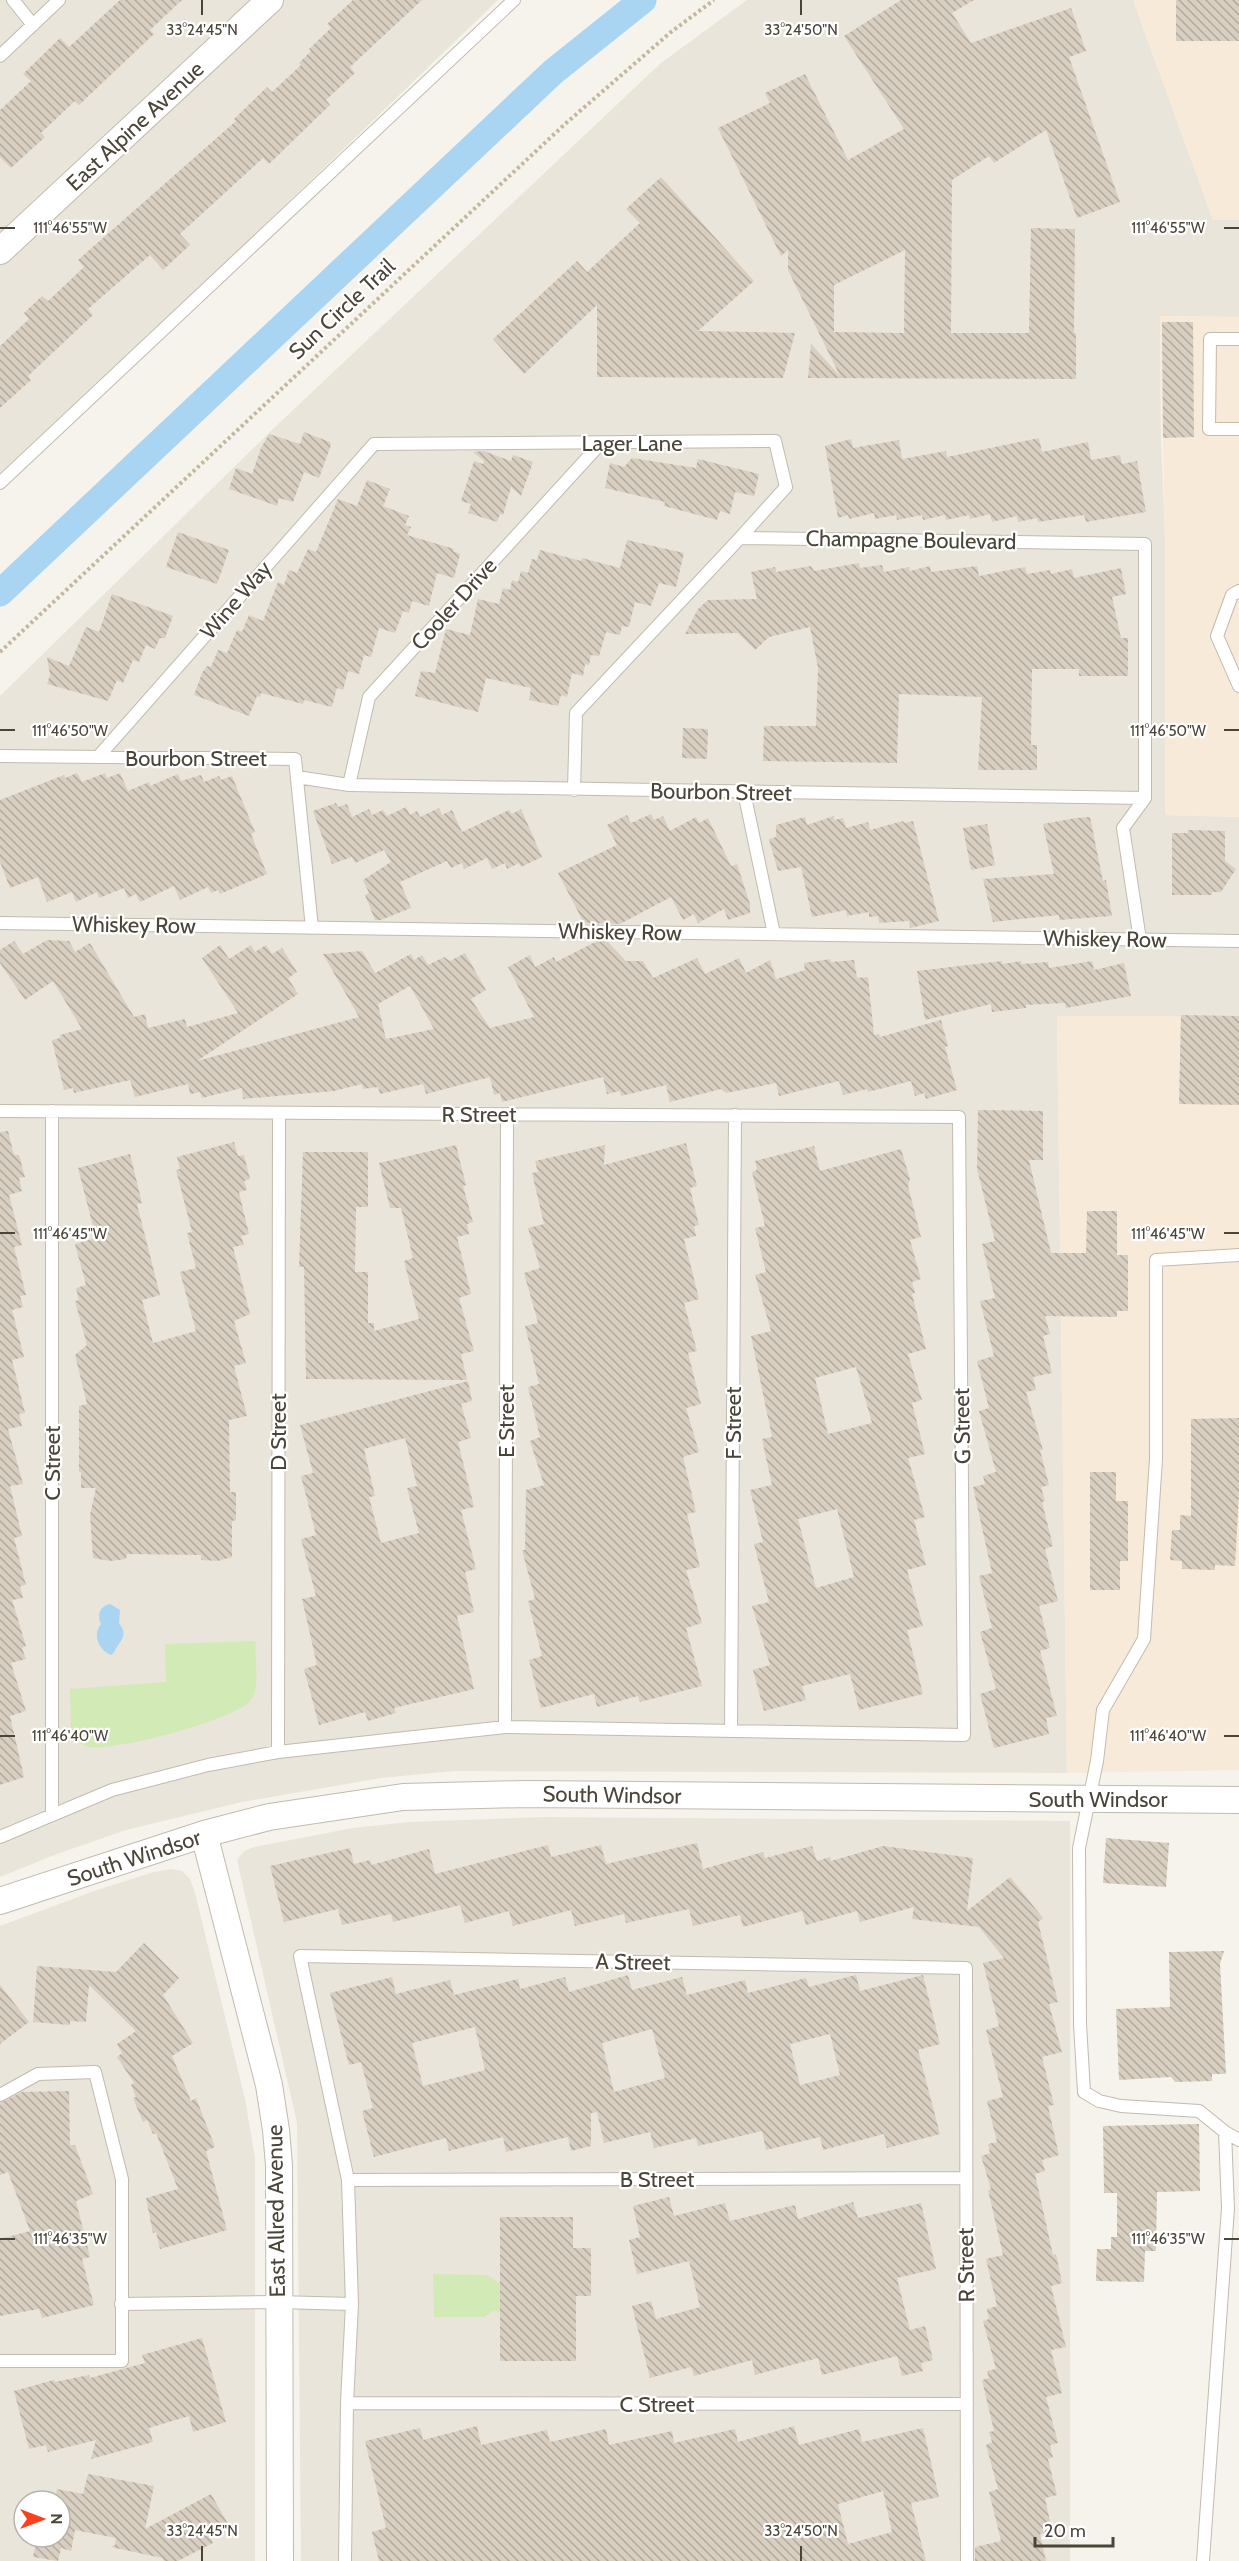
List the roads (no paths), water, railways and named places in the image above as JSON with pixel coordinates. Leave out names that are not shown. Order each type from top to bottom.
[{"type":"street","name":"East Alpine Avenue","points":[[0,251],[270,0]]},
{"type":"street","name":"South Windsor","points":[[0,1901],[204,1834],[269,1817],[403,1797],[525,1794],[1239,1800]]},
{"type":"street","name":"East Allred Avenue","points":[[204,1834],[268,2085],[276,2130],[279,2165],[280,2561]]},
{"type":"lane","points":[[13,0],[33,25]]},
{"type":"lane","points":[[0,56],[59,0]]},
{"type":"lane","points":[[0,483],[514,0]]},
{"type":"lane","points":[[1239,339],[1210,339],[1209,429],[1239,429]]},
{"type":"lane","name":"Lager Lane","points":[[374,444],[775,441],[786,487],[740,538]]},
{"type":"lane","name":"Cooler Drive","points":[[349,785],[369,697],[600,443]]},
{"type":"lane","name":"Wine Way","points":[[98,757],[374,444]]},
{"type":"lane","points":[[574,790],[576,713],[740,538]]},
{"type":"lane","name":"Champagne Boulevard","points":[[740,538],[1145,544],[1145,798]]},
{"type":"lane","points":[[1239,591],[1233,595],[1216,636],[1239,686]]},
{"type":"lane","name":"Bourbon Street","points":[[0,756],[295,759],[297,777],[349,785],[1145,798]]},
{"type":"lane","points":[[297,777],[312,928]]},
{"type":"lane","points":[[744,792],[774,934]]},
{"type":"lane","points":[[1140,940],[1123,828],[1145,798]]},
{"type":"lane","name":"Whiskey Row","points":[[0,923],[1239,941]]},
{"type":"lane","name":"R Street","points":[[0,1111],[959,1117]]},
{"type":"lane","name":"C Street","points":[[52,1111],[52,1815]]},
{"type":"lane","name":"D Street","points":[[278,1752],[279,1113]]},
{"type":"lane","name":"E Street","points":[[505,1727],[507,1114]]},
{"type":"lane","name":"F Street","points":[[731,1731],[735,1115]]},
{"type":"lane","name":"G Street","points":[[731,1731],[964,1735],[959,1117]]},
{"type":"lane","points":[[1239,1255],[1156,1260],[1156,1459],[1144,1639],[1103,1710],[1097,1761],[1079,1848],[1080,2024],[1084,2092],[1099,2101],[1121,2106],[1199,2111],[1239,2140]]},
{"type":"lane","points":[[0,1838],[112,1790],[208,1765],[278,1752],[505,1727],[731,1731]]},
{"type":"lane","name":"A Street","points":[[348,2180],[300,1956],[966,1968]]},
{"type":"lane","name":"R Street","points":[[966,1968],[967,2561]]},
{"type":"lane","points":[[0,2095],[38,2074],[95,2072],[122,2180],[122,2361],[0,2361]]},
{"type":"lane","points":[[1203,2561],[1228,2208],[1225,2132]]},
{"type":"lane","name":"B Street","points":[[348,2180],[965,2178]]},
{"type":"lane","points":[[345,2561],[347,2403],[352,2304],[348,2180]]},
{"type":"lane","points":[[121,2304],[279,2302],[352,2304]]},
{"type":"lane","name":"C Street","points":[[347,2403],[968,2404]]},
{"type":"water","points":[[110,1604],[120,1610],[119,1623],[123,1633],[121,1641],[111,1655],[103,1650],[97,1637],[101,1624],[100,1611]]},
{"type":"waterway","points":[[0,593],[553,72],[643,0]]}]
